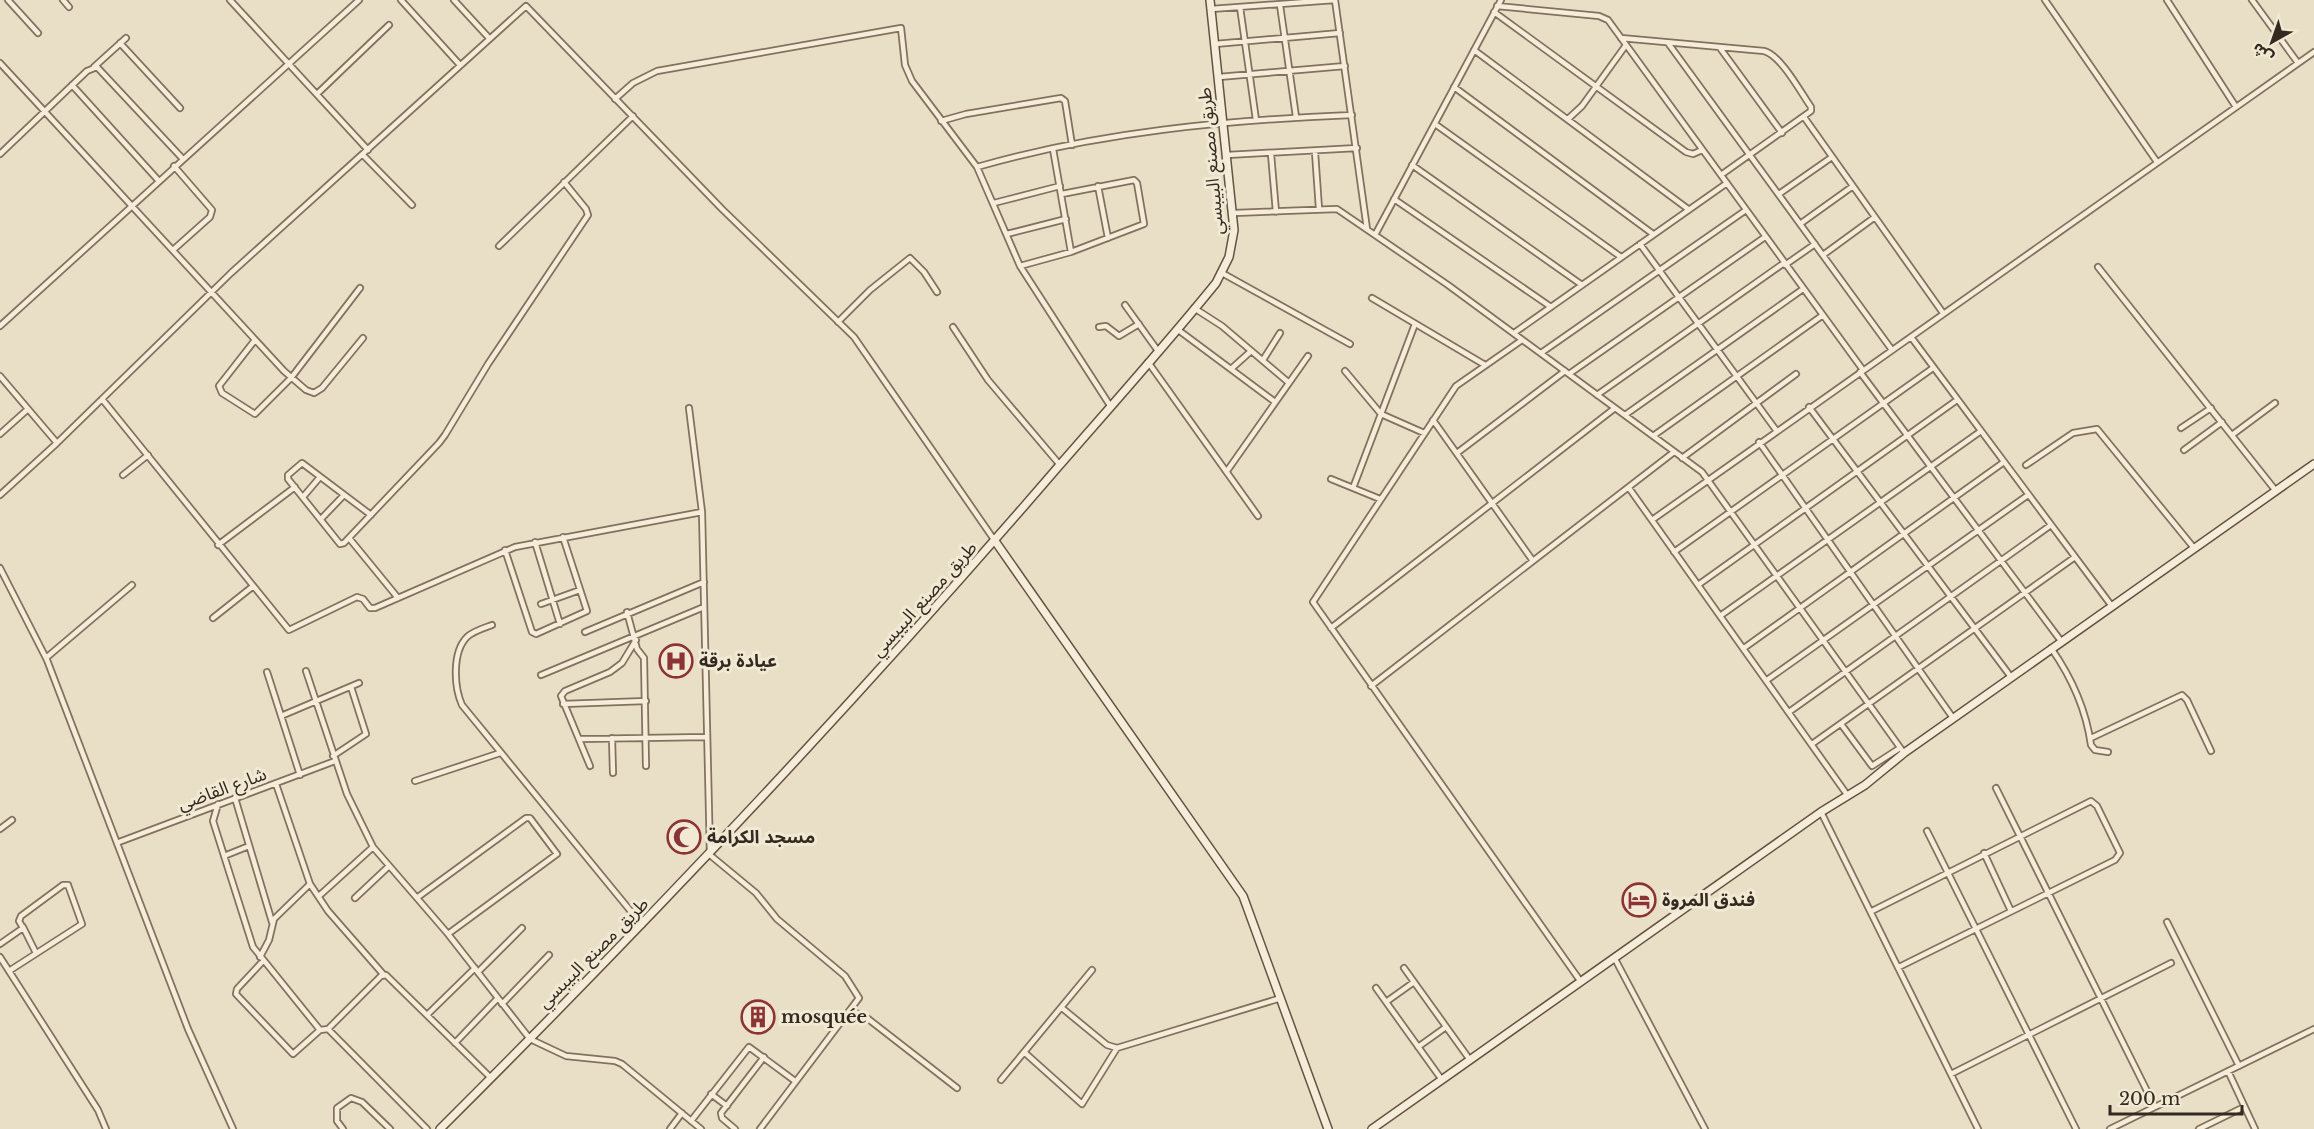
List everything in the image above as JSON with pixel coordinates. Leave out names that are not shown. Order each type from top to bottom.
[{"type":"street","points":[[8,0],[38,33]]},
{"type":"street","points":[[63,0],[69,7]]},
{"type":"street","points":[[230,0],[368,150]]},
{"type":"street","points":[[0,326],[182,158],[359,0]]},
{"type":"street","points":[[401,0],[460,65]]},
{"type":"street","points":[[454,0],[489,39]]},
{"type":"street","name":"طريق مصنع البيبسي","points":[[440,1129],[710,855],[995,541],[1111,407],[1222,273],[1233,245],[1234,213],[1210,0]]},
{"type":"street","points":[[1251,0],[1252,6]]},
{"type":"street","points":[[1211,9],[1335,0],[1358,148],[1367,229]]},
{"type":"street","points":[[1376,235],[1501,0]]},
{"type":"street","points":[[2045,0],[2157,162]]},
{"type":"street","points":[[2167,0],[2236,107]]},
{"type":"street","points":[[2252,0],[2298,63]]},
{"type":"street","points":[[1280,5],[1296,117]]},
{"type":"street","points":[[0,495],[57,443],[212,291],[526,6],[615,99],[857,342],[1239,889],[1328,1129]]},
{"type":"street","points":[[1240,7],[1256,120]]},
{"type":"street","points":[[1496,9],[1602,17],[1621,38],[1823,315],[1883,404],[2061,641]]},
{"type":"street","points":[[1496,9],[1686,152],[1693,154],[1702,150]]},
{"type":"street","points":[[316,94],[389,25]]},
{"type":"street","points":[[615,99],[640,79],[657,70],[901,28],[904,65],[920,94],[977,167],[1020,266],[1111,407]]},
{"type":"street","points":[[1215,44],[1340,33]]},
{"type":"street","points":[[0,154],[72,85],[126,38]]},
{"type":"street","points":[[1621,38],[1771,53],[1811,107],[1811,111],[1804,117],[1721,176]]},
{"type":"street","points":[[120,43],[180,108]]},
{"type":"street","points":[[1668,43],[1892,350]]},
{"type":"street","points":[[1568,119],[1579,110],[1626,45]]},
{"type":"street","points":[[1720,48],[1782,133]]},
{"type":"street","points":[[1474,50],[1688,209]]},
{"type":"street","points":[[1652,520],[1759,442],[1911,338],[1943,313],[2314,52]]},
{"type":"street","points":[[0,63],[291,378],[311,393],[318,390],[363,338]]},
{"type":"street","points":[[1219,77],[1345,66]]},
{"type":"street","points":[[92,68],[102,70],[182,158]]},
{"type":"street","points":[[72,85],[158,180]]},
{"type":"street","points":[[1454,87],[1653,234]]},
{"type":"street","points":[[941,121],[966,114],[1061,98],[1065,101],[1072,146]]},
{"type":"street","points":[[977,167],[1053,149],[1137,133],[1256,120],[1353,115]]},
{"type":"street","points":[[499,246],[633,116]]},
{"type":"street","points":[[1804,117],[1943,313]]},
{"type":"street","points":[[1435,124],[1621,257]]},
{"type":"street","points":[[1227,155],[1358,148]]},
{"type":"street","points":[[1053,149],[1071,252]]},
{"type":"street","points":[[1315,152],[1319,209]]},
{"type":"street","points":[[1271,154],[1276,212]]},
{"type":"street","points":[[363,155],[412,205]]},
{"type":"street","points":[[1779,194],[1832,157]]},
{"type":"street","points":[[1413,165],[1582,285]]},
{"type":"street","points":[[173,250],[212,213],[211,207],[174,166]]},
{"type":"street","points":[[1020,266],[1071,252],[1142,226],[1145,222],[1137,183],[1134,180],[1062,194]]},
{"type":"street","points":[[371,515],[300,462],[288,475],[340,544],[371,515],[445,435],[488,364],[588,215],[586,209],[564,183]]},
{"type":"street","points":[[1514,333],[1727,183]]},
{"type":"street","points":[[994,204],[1060,186]]},
{"type":"street","points":[[1098,186],[1108,238]]},
{"type":"street","points":[[1800,224],[1853,186]]},
{"type":"street","points":[[1394,199],[1551,307]]},
{"type":"street","points":[[1234,213],[1337,209],[1514,333],[1709,479],[1902,751]]},
{"type":"street","points":[[1541,353],[1746,210]]},
{"type":"street","points":[[1823,255],[1875,217]]},
{"type":"street","points":[[1007,234],[1066,219]]},
{"type":"street","points":[[1457,453],[1567,372],[1765,237]]},
{"type":"street","points":[[1640,244],[1776,430]]},
{"type":"street","points":[[1598,395],[1815,244]]},
{"type":"street","points":[[838,322],[870,290],[910,258],[924,272],[937,292]]},
{"type":"street","points":[[2098,267],[2276,490]]},
{"type":"street","points":[[1222,273],[1350,344]]},
{"type":"street","points":[[255,340],[221,382],[219,389],[255,414],[291,378],[360,288]]},
{"type":"street","points":[[1625,415],[1803,289]]},
{"type":"street","points":[[1372,298],[1485,365]]},
{"type":"street","points":[[1125,305],[1158,351]]},
{"type":"street","points":[[1194,308],[1222,326],[1288,382]]},
{"type":"street","points":[[1653,436],[1823,315]]},
{"type":"street","points":[[1099,327],[1107,326],[1119,336],[1139,324]]},
{"type":"street","points":[[1353,488],[1415,324]]},
{"type":"street","points":[[953,327],[988,380],[1060,465]]},
{"type":"street","points":[[1177,329],[1275,402]]},
{"type":"street","points":[[1263,360],[1280,333]]},
{"type":"street","points":[[1911,338],[2111,605]]},
{"type":"street","points":[[1522,340],[1456,386],[1313,599],[1330,628],[1581,982]]},
{"type":"street","points":[[1231,369],[1250,352]]},
{"type":"street","points":[[1227,471],[1308,356]]},
{"type":"street","points":[[1148,362],[1258,516]]},
{"type":"street","points":[[1674,552],[1933,368]]},
{"type":"street","points":[[1345,371],[1381,414],[1424,433]]},
{"type":"street","points":[[1682,458],[1796,374]]},
{"type":"street","points":[[0,376],[57,443]]},
{"type":"street","points":[[102,399],[289,630],[357,597],[372,609],[505,550],[535,542],[702,512]]},
{"type":"street","points":[[1698,585],[1957,400]]},
{"type":"street","points":[[2232,435],[2275,403]]},
{"type":"street","points":[[1809,407],[2012,676]]},
{"type":"street","points":[[689,408],[702,512],[710,855],[756,893],[777,919],[845,976],[858,995],[850,1010],[760,1129]]},
{"type":"street","points":[[1330,628],[1615,408]]},
{"type":"street","points":[[2181,428],[2211,408]]},
{"type":"street","points":[[0,434],[28,409]]},
{"type":"street","points":[[1433,420],[1533,561]]},
{"type":"street","points":[[2184,450],[2222,422]]},
{"type":"street","points":[[2026,465],[2073,433],[2097,429],[2194,548]]},
{"type":"street","points":[[1720,616],[1981,431]]},
{"type":"street","points":[[1759,442],[1953,718]]},
{"type":"street","points":[[1371,686],[1674,452]]},
{"type":"street","points":[[123,475],[147,455]]},
{"type":"street","points":[[1744,648],[2004,462]]},
{"type":"street","points":[[1841,724],[1872,766],[1902,751],[1953,718],[2314,464]]},
{"type":"street","points":[[303,497],[320,477]]},
{"type":"street","points":[[1331,479],[1380,499]]},
{"type":"street","points":[[218,544],[295,487]]},
{"type":"street","points":[[1629,488],[1848,796]]},
{"type":"street","points":[[321,519],[344,495]]},
{"type":"street","points":[[1767,680],[2028,495]]},
{"type":"street","points":[[1789,712],[2051,525]]},
{"type":"street","points":[[505,550],[532,632],[536,634],[587,612],[563,537]]},
{"type":"street","points":[[349,538],[398,598]]},
{"type":"street","points":[[535,542],[560,624]]},
{"type":"street","points":[[1812,744],[2075,557]]},
{"type":"street","points":[[0,568],[46,658],[119,842],[188,1029],[233,1129]]},
{"type":"street","points":[[585,632],[627,612],[704,582]]},
{"type":"street","points":[[46,658],[132,585]]},
{"type":"street","points":[[213,618],[252,586]]},
{"type":"street","points":[[541,604],[580,590]]},
{"type":"street","points":[[540,675],[704,608]]},
{"type":"street","points":[[627,612],[638,651],[644,658],[646,766]]},
{"type":"street","points":[[492,625],[471,634],[462,643],[458,657],[456,687],[465,710],[642,925]]},
{"type":"street","points":[[590,766],[563,704],[562,693],[610,672],[622,663],[635,638]]},
{"type":"street","points":[[2051,648],[2070,675],[2093,748],[2108,752]]},
{"type":"street","points":[[306,671],[334,759],[360,824],[373,847],[418,897],[530,1039],[566,1056],[615,1061],[622,1064],[702,1129]]},
{"type":"street","points":[[267,672],[300,775]]},
{"type":"street","points":[[282,716],[360,683]]},
{"type":"street","name":"شارع القاضي","points":[[119,842],[300,775],[334,759],[366,734],[351,687]]},
{"type":"street","points":[[2091,738],[2182,695],[2187,700],[2211,751]]},
{"type":"street","points":[[563,704],[646,701]]},
{"type":"street","points":[[579,739],[706,737]]},
{"type":"street","points":[[612,738],[613,773]]},
{"type":"street","points":[[1372,1129],[1821,812],[1848,796],[1902,751]]},
{"type":"street","points":[[415,781],[500,753]]},
{"type":"street","points":[[276,784],[310,884],[328,911],[383,974],[491,1078]]},
{"type":"street","points":[[1996,788],[2155,1107]]},
{"type":"street","points":[[235,798],[273,922],[262,959],[236,990],[236,994],[293,1054],[320,1030],[328,1029],[383,974]]},
{"type":"street","points":[[1872,911],[2091,801],[2102,815],[2121,855],[1899,967]]},
{"type":"street","points":[[218,804],[213,821],[251,943],[320,1030]]},
{"type":"street","points":[[1821,812],[1978,1129]]},
{"type":"street","points":[[418,897],[526,818],[530,818],[557,854],[448,934]]},
{"type":"street","points":[[0,829],[12,820]]},
{"type":"street","points":[[1927,831],[2076,1129]]},
{"type":"street","points":[[224,856],[249,846]]},
{"type":"street","points":[[319,896],[373,847]]},
{"type":"street","points":[[1984,853],[2011,911]]},
{"type":"street","points":[[355,897],[389,866]]},
{"type":"street","points":[[273,922],[310,884]]},
{"type":"street","points":[[0,944],[23,928],[19,921],[21,916],[63,885],[68,885]]},
{"type":"street","points":[[9,971],[82,924],[68,885]]},
{"type":"street","points":[[36,953],[20,919],[68,885]]},
{"type":"street","points":[[2167,922],[2239,1066]]},
{"type":"street","points":[[427,1015],[522,928]]},
{"type":"street","points":[[502,1004],[549,955]]},
{"type":"street","points":[[0,957],[99,1110],[106,1129]]},
{"type":"street","points":[[1615,958],[1705,1129]]},
{"type":"street","points":[[1951,1074],[2171,963]]},
{"type":"street","points":[[1404,968],[1470,1060]]},
{"type":"street","points":[[1001,1080],[1092,970]]},
{"type":"street","points":[[1386,1002],[1414,982]]},
{"type":"street","points":[[1376,988],[1442,1080]]},
{"type":"street","points":[[455,1043],[498,998]]},
{"type":"street","points":[[1062,1008],[1107,1045],[1117,1048],[1281,998]]},
{"type":"street","points":[[850,1010],[867,1018],[957,1088]]},
{"type":"street","points":[[1418,1047],[1446,1027]]},
{"type":"street","points":[[328,1029],[427,1129]]},
{"type":"street","points":[[2110,1129],[2314,1029]]},
{"type":"street","points":[[691,1120],[747,1048],[751,1047],[795,1081]]},
{"type":"street","points":[[1024,1052],[1082,1104],[1117,1048]]},
{"type":"street","points":[[735,1129],[720,1116],[764,1057]]},
{"type":"street","points":[[2228,1071],[2255,1129]]},
{"type":"street","points":[[711,1094],[727,1106]]},
{"type":"street","points":[[344,1129],[337,1121],[337,1108],[351,1098],[362,1102],[390,1129]]},
{"type":"street","points":[[2199,1129],[2244,1107]]},
{"type":"street","points":[[670,1129],[682,1113]]},
{"type":"place","name":"عيادة برقة","points":[[676,661]]},
{"type":"place","name":"مسجد الكرامة","points":[[684,837]]},
{"type":"place","name":"فندق المروة","points":[[1639,900]]},
{"type":"place","name":"mosquée","points":[[758,1017]]}]
